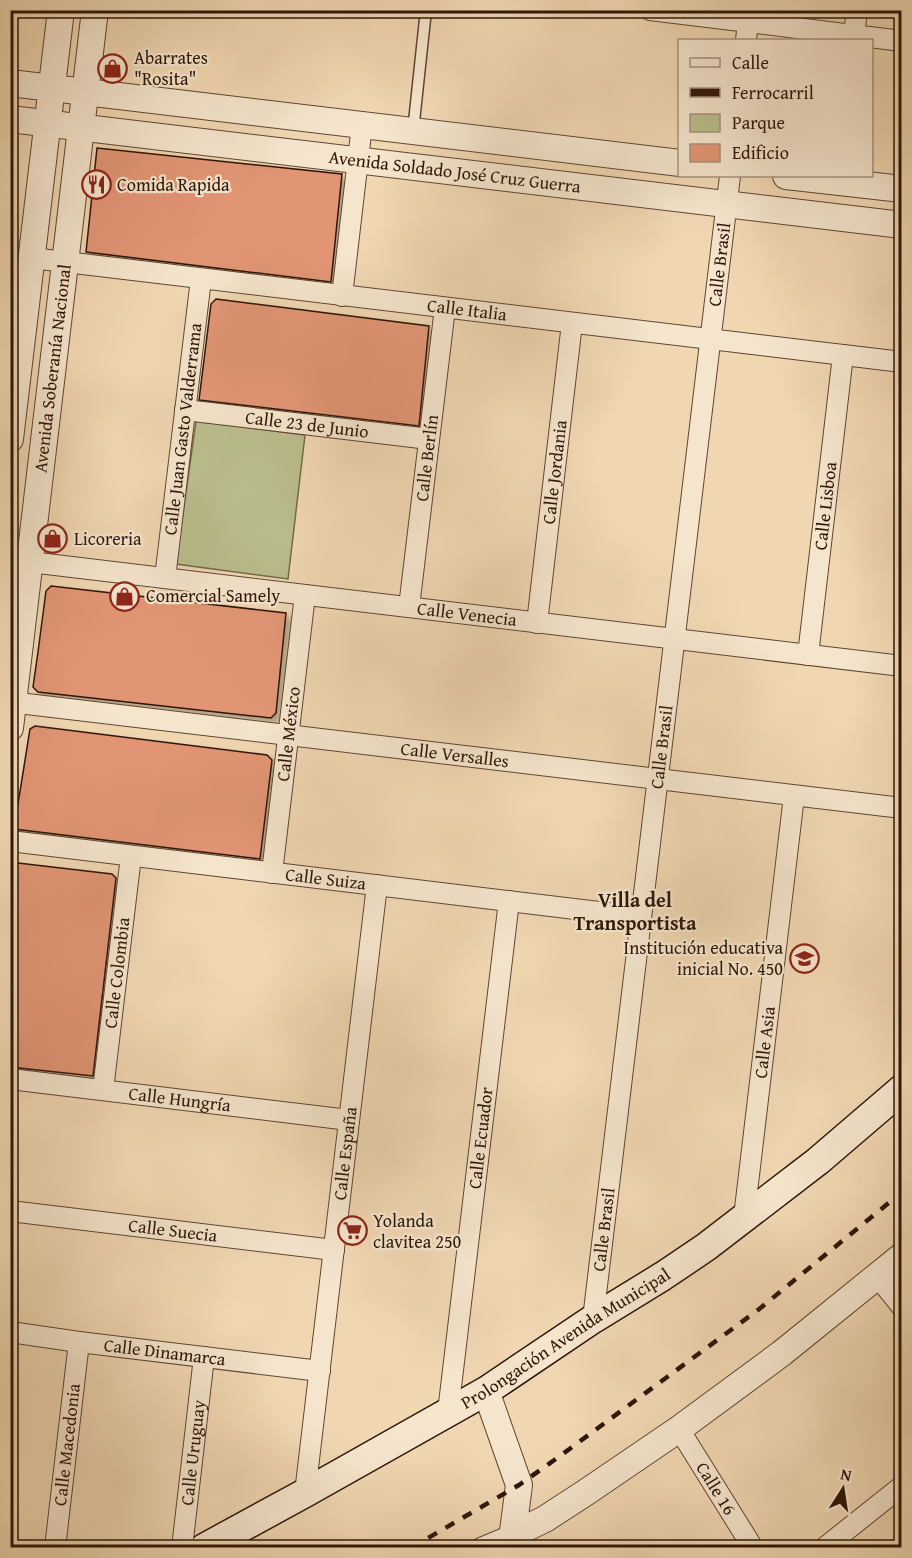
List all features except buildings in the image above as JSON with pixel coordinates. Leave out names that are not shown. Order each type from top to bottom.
[{"type":"main road","name":"Prolongación Avenida Municipal","points":[[204,1548],[486,1391],[593,1319],[663,1276],[706,1247],[818,1161],[902,1089]]},
{"type":"street","name":"Avenida Soberanía Nacional","points":[[10,439],[61,10]]},
{"type":"street","name":"Avenida Soberanía Nacional","points":[[10,728],[95,10]]},
{"type":"street","points":[[650,10],[747,31],[854,35],[902,41]]},
{"type":"street","points":[[854,35],[857,10]]},
{"type":"street","name":"Avenida Soldado José Cruz Guerra","points":[[10,83],[678,163]]},
{"type":"street","name":"Avenida Soldado José Cruz Guerra","points":[[10,119],[902,225]]},
{"type":"street","points":[[342,296],[362,125]]},
{"type":"street","name":"Calle Brasil","points":[[593,1319],[730,177]]},
{"type":"street","points":[[795,177],[902,189]]},
{"type":"street","name":"Calle Italia","points":[[32,258],[902,362]]},
{"type":"street","name":"Calle Juan Gasto Valderrama","points":[[165,578],[201,279]]},
{"type":"street","name":"Calle Berlín","points":[[409,607],[445,308]]},
{"type":"street","name":"Calle Jordania","points":[[537,623],[572,323]]},
{"type":"street","name":"Calle Lisboa","points":[[808,655],[843,355]]},
{"type":"street","name":"Calle 23 de Junio","points":[[185,410],[429,439]]},
{"type":"street","name":"Calle Venecia","points":[[30,562],[902,666]]},
{"type":"street","name":"Calle México","points":[[272,873],[305,595]]},
{"type":"street","name":"Calle Versalles","points":[[12,702],[902,808]]},
{"type":"street","name":"Calle Asia","points":[[744,1217],[794,796]]},
{"type":"street","name":"Calle Suiza","points":[[10,841],[641,916]]},
{"type":"street","name":"Calle Colombia","points":[[104,1090],[131,856]]},
{"type":"street","name":"Calle España","points":[[305,1493],[377,885]]},
{"type":"street","name":"Calle Ecuador","points":[[448,1412],[508,901]]},
{"type":"street","name":"Calle Hungría","points":[[10,1079],[350,1120]]},
{"type":"street","name":"Calle Suecia","points":[[10,1211],[334,1250]]},
{"type":"street","points":[[481,1548],[512,1541],[680,1430],[782,1353],[902,1256]]},
{"type":"street","points":[[877,1276],[902,1307]]},
{"type":"street","name":"Calle Dinamarca","points":[[10,1332],[320,1371]]},
{"type":"street","name":"Calle Macedonia","points":[[55,1548],[79,1342]]},
{"type":"street","name":"Calle Uruguay","points":[[182,1548],[204,1357]]},
{"type":"street","points":[[486,1391],[519,1485],[512,1541]]},
{"type":"street","name":"Calle 16","points":[[680,1430],[753,1548]]},
{"type":"street","points":[[824,1548],[902,1486]]},
{"type":"lane","points":[[413,131],[426,10]]},
{"type":"green space","points":[[196,421],[305,435],[288,579],[176,564]]},
{"type":"railway","points":[[411,1548],[519,1485],[560,1456],[758,1310],[902,1192]]},
{"type":"place","name":"Abarrates \"Rosita\"","points":[[113,68]]},
{"type":"place","name":"Comida Rapida","points":[[96,185]]},
{"type":"place","name":"Licoreria","points":[[53,539]]},
{"type":"place","name":"Comercial Samely","points":[[125,596]]},
{"type":"place","name":"Institución educativa inicial No. 450","points":[[804,958]]},
{"type":"place","name":"Yolanda clavitea 250","points":[[352,1231]]},
{"type":"district","name":"Villa del Transportista","points":[[635,912]]}]
